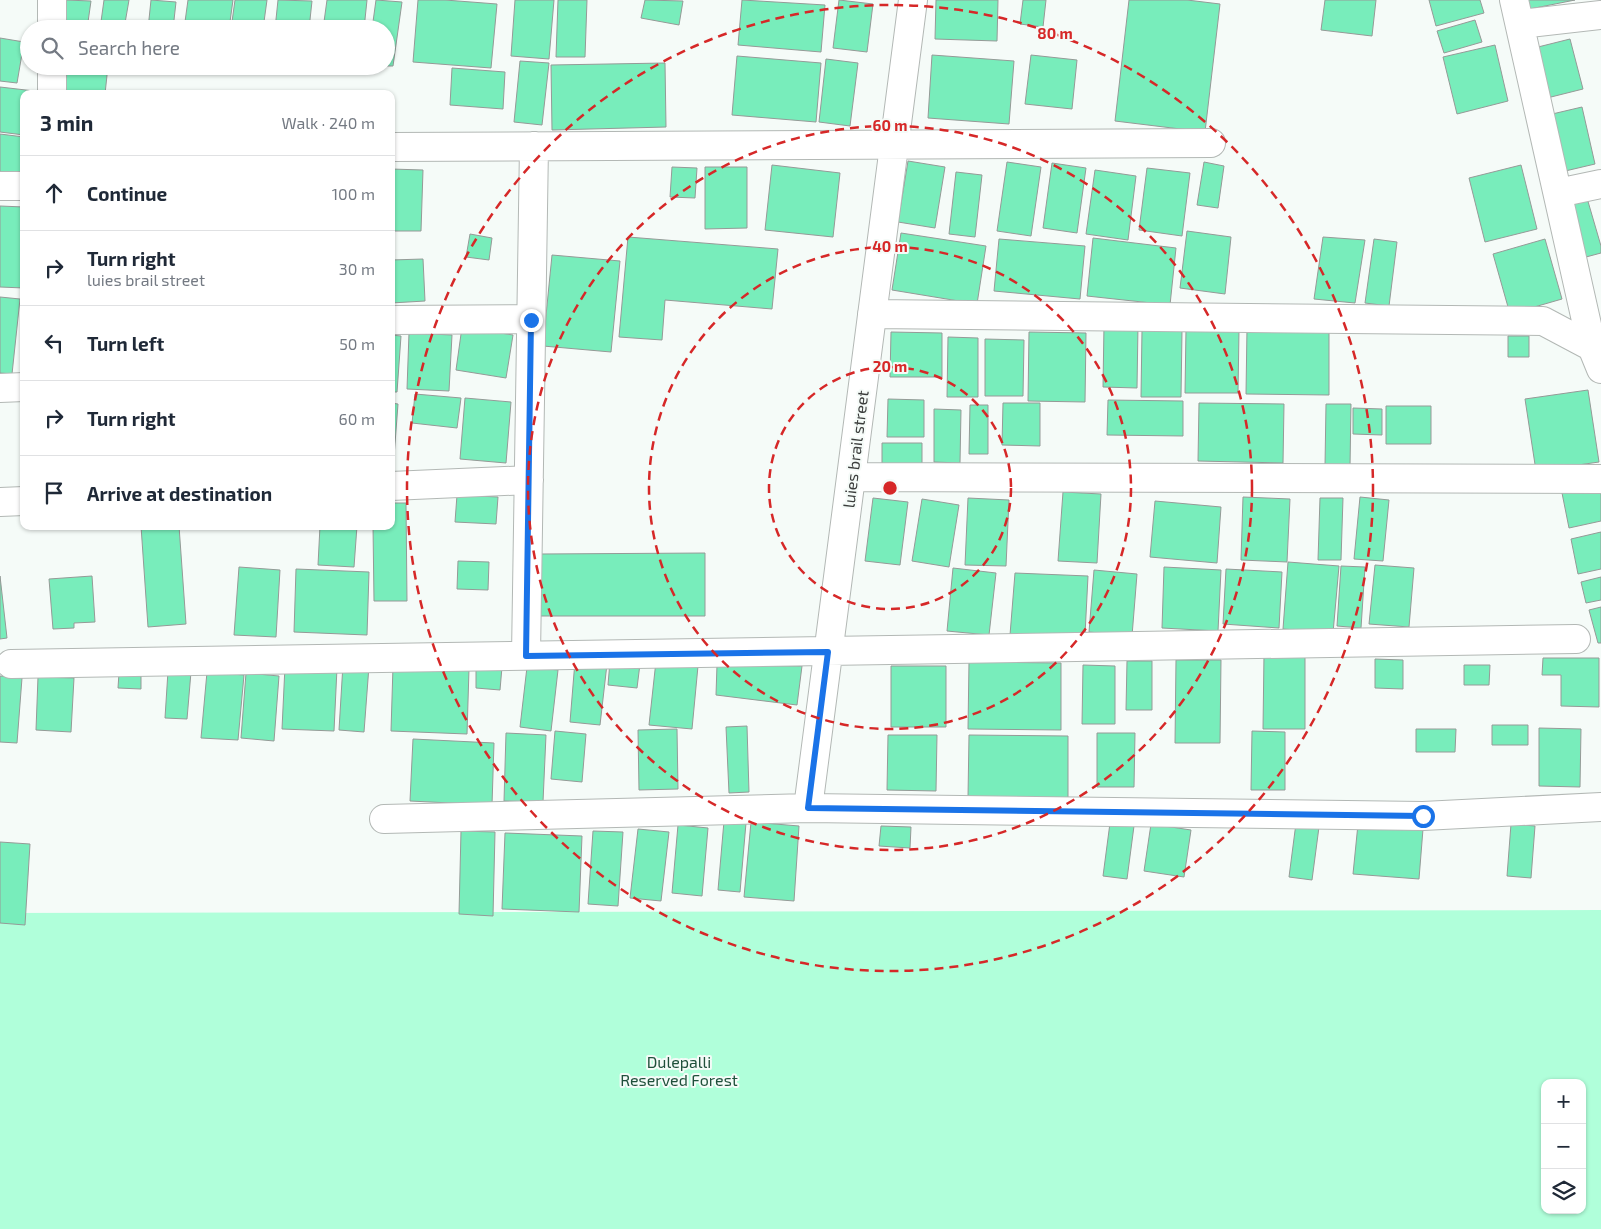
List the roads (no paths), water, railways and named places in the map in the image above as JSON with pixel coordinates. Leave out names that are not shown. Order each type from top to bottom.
[{"type":"street","points":[[52,0],[52,20]]},
{"type":"street","name":"luies brail street","points":[[808,808],[913,0]]},
{"type":"street","points":[[1598,354],[1558,193],[1517,12],[1601,16]]},
{"type":"street","points":[[52,75],[52,90]]},
{"type":"street","points":[[395,147],[1211,143]]},
{"type":"street","points":[[526,656],[534,146]]},
{"type":"street","points":[[1558,193],[1601,184]]},
{"type":"street","points":[[0,186],[20,186]]},
{"type":"street","points":[[872,314],[1543,321],[1598,354]]},
{"type":"street","points":[[395,320],[531,320]]},
{"type":"street","points":[[0,388],[20,387]]},
{"type":"street","points":[[851,477],[1601,479]]},
{"type":"street","points":[[395,486],[529,480]]},
{"type":"street","points":[[0,502],[20,500]]},
{"type":"street","points":[[10,664],[1576,639]]},
{"type":"street","points":[[384,818],[808,808],[1423,816],[1601,807]]},
{"type":"park label","name":"Dulepalli Reserved Forest","points":[[679,1070]]}]
